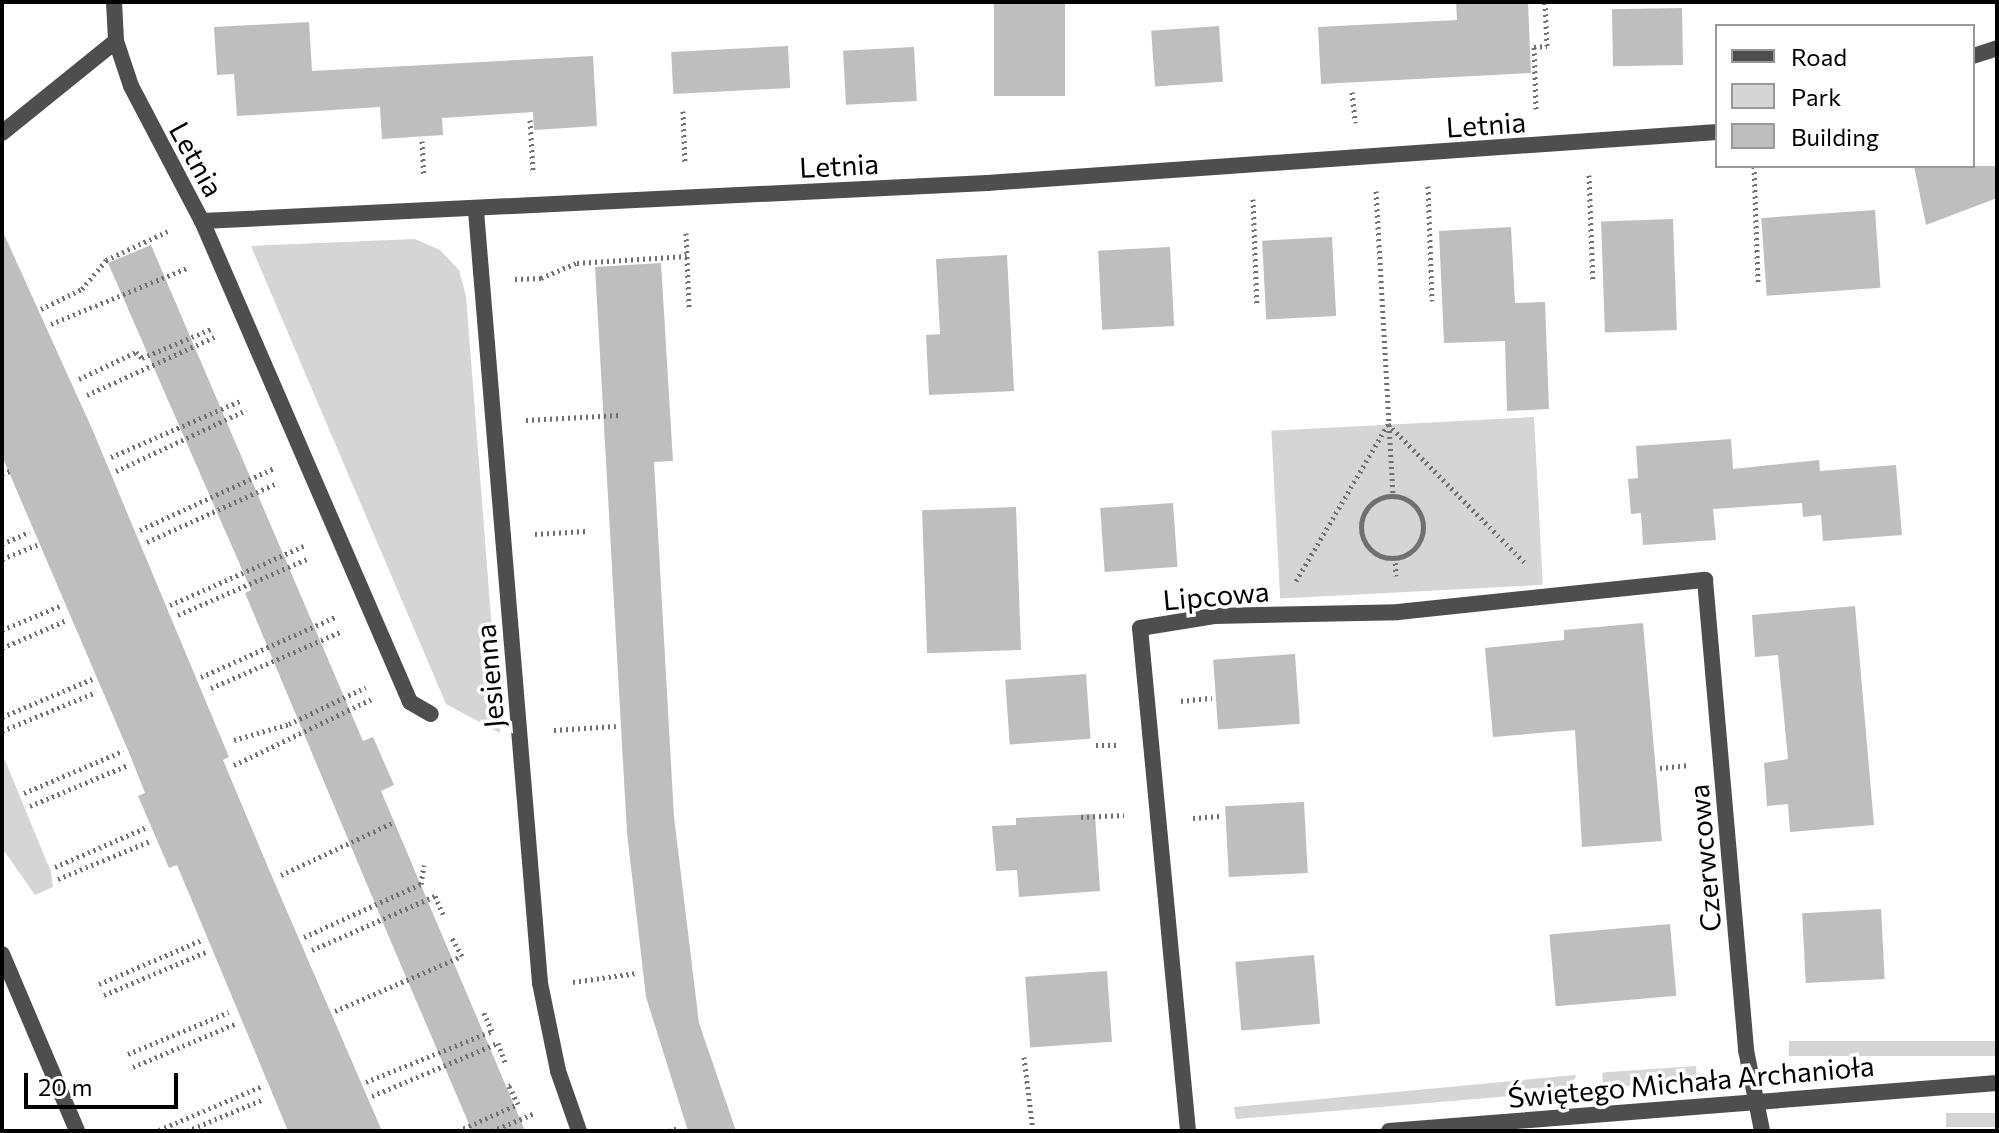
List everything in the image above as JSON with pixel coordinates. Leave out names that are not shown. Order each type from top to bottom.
[{"type":"street","name":"Letnia","points":[[114,2],[116,41],[147,121],[201,219],[536,208],[1374,158],[1715,132]]},
{"type":"street","points":[[2,133],[116,41]]},
{"type":"street","points":[[1975,55],[1997,48]]},
{"type":"street","name":"Jesienna","points":[[476,211],[540,983],[568,1099],[579,1131]]},
{"type":"street","points":[[201,219],[410,702],[431,714]]},
{"type":"street","name":"Lipcowa","points":[[1188,1131],[1140,628],[1214,616],[1398,612],[1705,580]]},
{"type":"street","name":"Czerwcowa","points":[[1705,580],[1746,1050],[1762,1131]]},
{"type":"street","points":[[2,954],[77,1131]]},
{"type":"street","name":"Świętego Michała Archanioła","points":[[1389,1131],[1997,1083]]},
{"type":"path","points":[[1537,147],[1534,47],[1547,46],[1545,2]]},
{"type":"path","points":[[683,111],[686,199]]},
{"type":"path","points":[[530,120],[536,208]]},
{"type":"path","points":[[422,141],[424,187]]},
{"type":"path","points":[[1374,158],[1393,496]]},
{"type":"path","points":[[1754,168],[1758,282]]},
{"type":"path","points":[[1589,174],[1593,282]]},
{"type":"path","points":[[1428,183],[1432,301]]},
{"type":"path","points":[[1252,193],[1257,306]]},
{"type":"path","points":[[41,309],[82,289],[106,260],[201,219]]},
{"type":"path","points":[[686,226],[689,308]]},
{"type":"path","points":[[51,324],[217,256]]},
{"type":"path","points":[[512,279],[541,278],[577,263],[687,256]]},
{"type":"path","points":[[79,379],[136,352],[142,358],[244,319]]},
{"type":"path","points":[[87,395],[244,319]]},
{"type":"path","points":[[111,457],[276,391]]},
{"type":"path","points":[[116,471],[276,391]]},
{"type":"path","points":[[523,420],[620,415]]},
{"type":"path","points":[[1388,424],[1555,594]]},
{"type":"path","points":[[1289,615],[1290,590],[1388,424]]},
{"type":"path","points":[[140,530],[306,462]]},
{"type":"path","points":[[147,542],[306,462]]},
{"type":"path","points":[[2,474],[12,470]]},
{"type":"path","points":[[1393,496],[1411,501],[1424,525],[1413,550],[1387,558],[1364,542],[1361,528],[1372,503],[1393,496]]},
{"type":"path","points":[[532,534],[586,531]]},
{"type":"path","points":[[2,544],[29,532]]},
{"type":"path","points":[[170,605],[339,537]]},
{"type":"path","points":[[178,615],[339,537]]},
{"type":"path","points":[[2,559],[37,545]]},
{"type":"path","points":[[2,630],[62,605]]},
{"type":"path","points":[[201,677],[370,610]]},
{"type":"path","points":[[211,688],[370,610]]},
{"type":"path","points":[[2,648],[67,620]]},
{"type":"path","points":[[234,740],[289,724],[399,678]]},
{"type":"path","points":[[234,765],[399,678]]},
{"type":"path","points":[[2,717],[92,679]]},
{"type":"path","points":[[2,731],[96,692]]},
{"type":"path","points":[[548,731],[616,726]]},
{"type":"path","points":[[24,793],[123,751]]},
{"type":"path","points":[[30,806],[128,765]]},
{"type":"path","points":[[281,875],[394,822]]},
{"type":"path","points":[[55,867],[147,827]]},
{"type":"path","points":[[58,879],[150,841]]},
{"type":"path","points":[[304,937],[421,884],[424,865]]},
{"type":"path","points":[[312,950],[435,896],[443,914]]},
{"type":"path","points":[[335,1011],[462,956],[452,938]]},
{"type":"path","points":[[99,984],[204,939]]},
{"type":"path","points":[[104,995],[208,951]]},
{"type":"path","points":[[571,982],[636,973]]},
{"type":"path","points":[[366,1082],[492,1031],[483,1011]]},
{"type":"path","points":[[128,1054],[229,1012]]},
{"type":"path","points":[[133,1067],[235,1024]]},
{"type":"path","points":[[372,1096],[498,1043],[506,1065]]},
{"type":"path","points":[[1024,1057],[1033,1131]]},
{"type":"path","points":[[458,1131],[518,1104],[509,1086],[514,1084]]},
{"type":"path","points":[[159,1130],[262,1086]]},
{"type":"path","points":[[187,1131],[264,1099]]},
{"type":"path","points":[[492,1131],[568,1099]]},
{"type":"path","points":[[669,1131],[679,1128]]},
{"type":"green space","points":[[415,239],[440,250],[459,270],[466,296],[500,733],[446,704],[251,246]]},
{"type":"green space","points":[[1534,417],[1543,585],[1280,599],[1271,431]]},
{"type":"green space","points":[[2,753],[51,872],[53,887],[35,895],[2,848]]},
{"type":"green space","points":[[1789,1041],[1997,1041],[1997,1056],[1789,1056]]},
{"type":"green space","points":[[1696,1066],[1697,1081],[1603,1088],[1602,1073]]},
{"type":"green space","points":[[1576,1075],[1571,1091],[1236,1119],[1234,1107]]},
{"type":"green space","points":[[1946,1113],[1997,1113],[1997,1127],[1946,1127]]},
{"type":"building","points":[[994,2],[1065,2],[1065,96],[994,96]]},
{"type":"building","points":[[1456,2],[1528,2],[1531,73],[1321,84],[1318,27],[1457,20]]},
{"type":"building","points":[[1682,8],[1683,65],[1613,66],[1612,9]]},
{"type":"building","points":[[309,22],[312,71],[593,56],[597,126],[534,130],[533,112],[442,118],[443,135],[382,139],[380,107],[237,116],[234,74],[217,75],[214,27]]},
{"type":"building","points":[[1219,26],[1223,82],[1155,87],[1151,31]]},
{"type":"building","points":[[788,46],[790,88],[673,94],[671,52]]},
{"type":"building","points":[[914,47],[917,101],[846,105],[843,51]]},
{"type":"building","points":[[1997,166],[1997,198],[1926,225],[1914,168]]},
{"type":"building","points":[[1875,210],[1880,288],[1767,296],[1761,218]]},
{"type":"building","points":[[1673,219],[1677,330],[1605,332],[1601,222]]},
{"type":"building","points":[[1511,227],[1515,303],[1545,302],[1549,409],[1507,411],[1505,341],[1444,343],[1439,231]]},
{"type":"building","points":[[3,232],[93,431],[229,757],[223,760],[382,1131],[288,1131],[177,865],[169,868],[138,796],[145,793],[130,755],[2,456]]},
{"type":"building","points":[[1332,237],[1336,316],[1266,320],[1262,241]]},
{"type":"building","points":[[151,245],[363,741],[373,737],[394,785],[381,791],[525,1131],[472,1131],[394,949],[245,593],[251,590],[108,263]]},
{"type":"building","points":[[1170,247],[1174,326],[1102,330],[1098,251]]},
{"type":"building","points":[[1007,255],[1014,391],[929,395],[926,335],[940,334],[936,259]]},
{"type":"building","points":[[661,263],[673,461],[654,462],[674,817],[699,1023],[736,1131],[688,1131],[646,997],[627,833],[595,267]]},
{"type":"building","points":[[1731,439],[1733,469],[1819,460],[1820,471],[1896,465],[1902,535],[1823,541],[1821,515],[1803,517],[1802,503],[1713,509],[1716,540],[1643,545],[1641,513],[1631,514],[1628,479],[1638,478],[1636,446]]},
{"type":"building","points":[[1173,503],[1177,567],[1105,572],[1100,508]]},
{"type":"building","points":[[1016,507],[1021,650],[927,653],[922,510]]},
{"type":"building","points":[[1855,606],[1874,825],[1790,832],[1788,804],[1767,806],[1764,763],[1788,759],[1778,655],[1755,657],[1752,615]]},
{"type":"building","points":[[1643,623],[1662,841],[1582,847],[1575,730],[1493,737],[1485,648],[1564,640],[1564,630]]},
{"type":"building","points":[[1295,654],[1300,724],[1218,730],[1213,660]]},
{"type":"building","points":[[1086,674],[1091,739],[1010,744],[1005,680]]},
{"type":"building","points":[[1304,802],[1308,873],[1229,877],[1225,806]]},
{"type":"building","points":[[1095,814],[1100,891],[1019,897],[1017,870],[996,871],[992,826],[1016,825],[1016,818]]},
{"type":"building","points":[[1881,909],[1885,979],[1806,983],[1802,913]]},
{"type":"building","points":[[1670,924],[1676,996],[1556,1006],[1549,935]]},
{"type":"building","points":[[1314,955],[1320,1024],[1241,1031],[1235,962]]},
{"type":"building","points":[[1107,971],[1112,1042],[1030,1048],[1025,977]]}]
